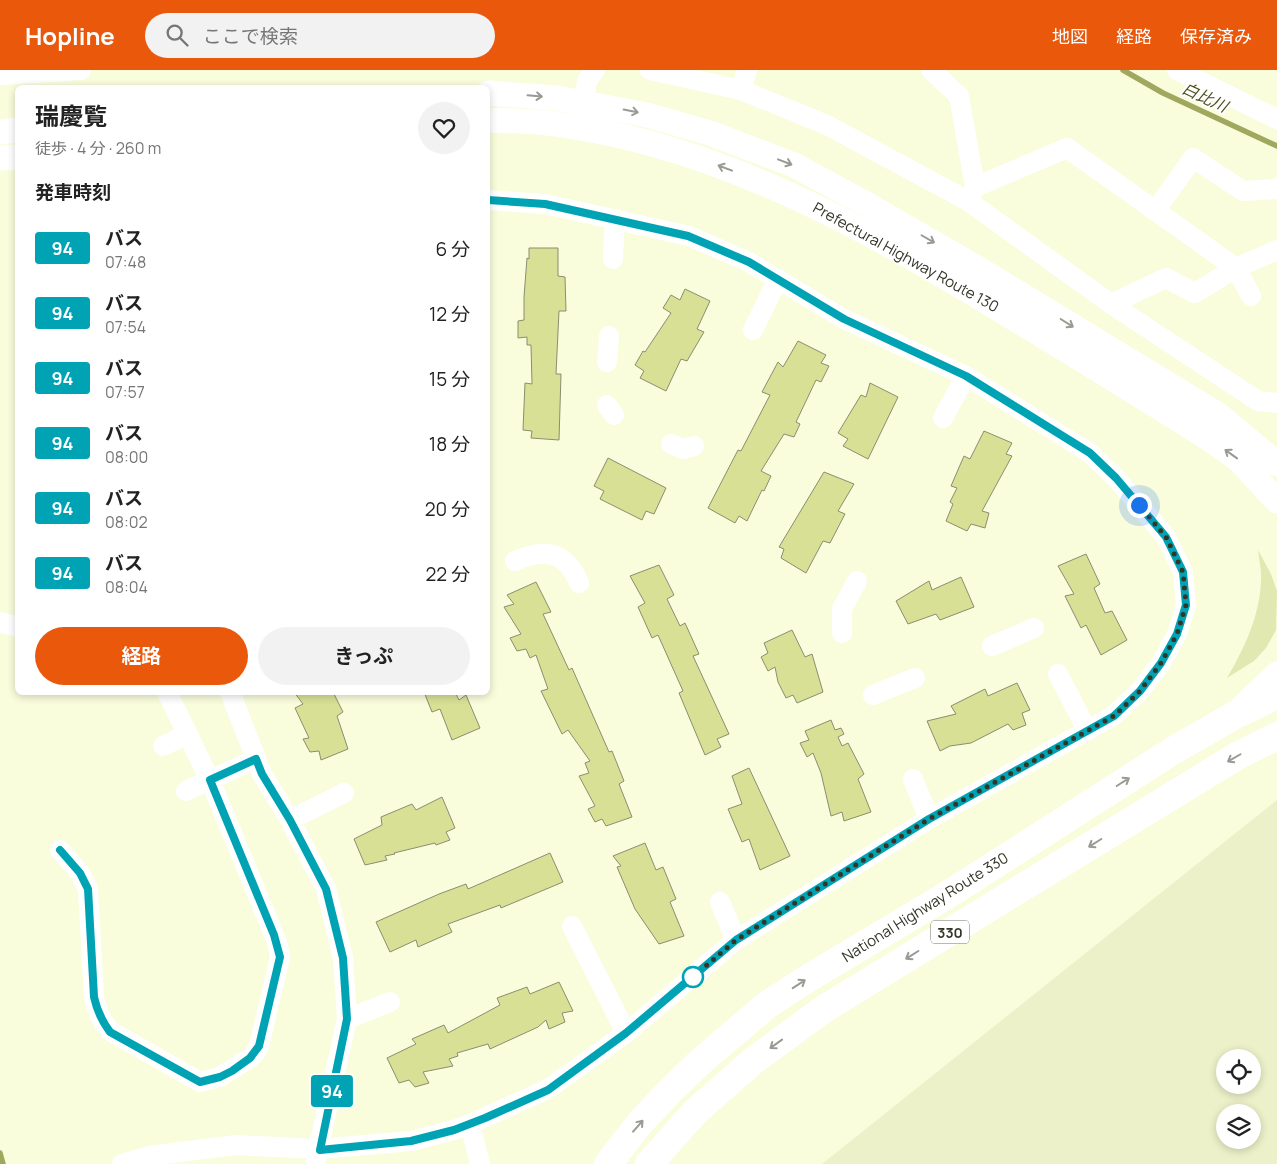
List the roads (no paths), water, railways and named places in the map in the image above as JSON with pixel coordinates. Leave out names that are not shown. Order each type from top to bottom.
[{"type":"highway","name":"National Highway Route 330","points":[[608,1164],[639,1124],[668,1093],[707,1056],[767,1005],[806,979],[949,894],[1174,750],[1235,715],[1277,695]]},
{"type":"highway","name":"330","points":[[649,1164],[695,1112],[753,1060],[824,1009],[1236,756],[1277,736]]},
{"type":"main road","name":"Prefectural Highway Route 130","points":[[490,93],[583,102],[648,115],[710,133],[794,165],[977,268],[1220,416],[1277,464]]},
{"type":"main road","name":"Prefectural Highway Route 130","points":[[490,120],[555,124],[642,141],[700,158],[785,191],[855,225],[929,266],[1145,398],[1214,442],[1238,460],[1277,501]]},
{"type":"main road","points":[[0,132],[15,130]]},
{"type":"main road","points":[[0,158],[15,157]]},
{"type":"main road","points":[[1256,477],[1277,514]]},
{"type":"main road","points":[[1235,715],[1277,674]]},
{"type":"street","points":[[0,75],[81,70]]},
{"type":"street","points":[[580,128],[587,81],[595,70]]},
{"type":"street","points":[[650,70],[741,90],[827,125],[972,194],[1111,304],[1258,401],[1277,403]]},
{"type":"street","points":[[741,90],[746,70]]},
{"type":"street","points":[[1177,70],[1277,119]]},
{"type":"street","points":[[934,71],[959,96],[972,194]]},
{"type":"street","points":[[972,194],[1067,148],[1236,268],[1251,296]]},
{"type":"street","points":[[1155,211],[1193,158],[1243,191],[1277,188]]},
{"type":"street","points":[[122,1164],[150,1156],[236,1145],[317,1157],[411,1141],[454,1130],[548,1090],[626,1033],[736,940],[929,819],[1114,716],[1140,691],[1161,663],[1177,634],[1186,605],[1183,572],[1166,537],[1116,478],[1090,453],[966,376],[844,319],[749,262],[688,236],[545,204],[490,200]]},
{"type":"street","points":[[613,259],[615,219]]},
{"type":"street","points":[[1111,304],[1166,278],[1195,294],[1236,268],[1277,250]]},
{"type":"street","points":[[753,330],[778,280]]},
{"type":"street","points":[[607,362],[609,336]]},
{"type":"street","points":[[943,418],[966,376]]},
{"type":"street","points":[[671,444],[683,449],[694,446]]},
{"type":"street","points":[[515,561],[529,555],[553,554],[565,561],[574,571],[579,583]]},
{"type":"street","points":[[842,633],[842,609],[857,581]]},
{"type":"street","points":[[0,622],[15,626]]},
{"type":"street","points":[[992,646],[1034,628]]},
{"type":"street","points":[[1058,674],[1087,730]]},
{"type":"street","points":[[873,695],[914,678]]},
{"type":"street","points":[[60,850],[80,873],[88,889],[94,997],[97,1011],[110,1032],[200,1082],[220,1077],[250,1058],[259,1046],[280,957],[274,935],[210,780],[168,695]]},
{"type":"street","points":[[231,695],[262,774],[290,820],[326,889],[343,958],[347,1019],[317,1157]]},
{"type":"street","points":[[163,746],[188,734]]},
{"type":"street","points":[[186,791],[256,759]]},
{"type":"street","points":[[913,779],[929,819]]},
{"type":"street","points":[[290,820],[344,793]]},
{"type":"street","points":[[720,902],[736,940]]},
{"type":"street","points":[[572,926],[626,1033]]},
{"type":"street","points":[[347,1019],[390,1002]]},
{"type":"street","points":[[470,1124],[480,1164]]},
{"type":"waterway","name":"白比川","points":[[1123,70],[1163,93],[1277,146]]},
{"type":"waterway","points":[[0,1153],[3,1164]]}]
